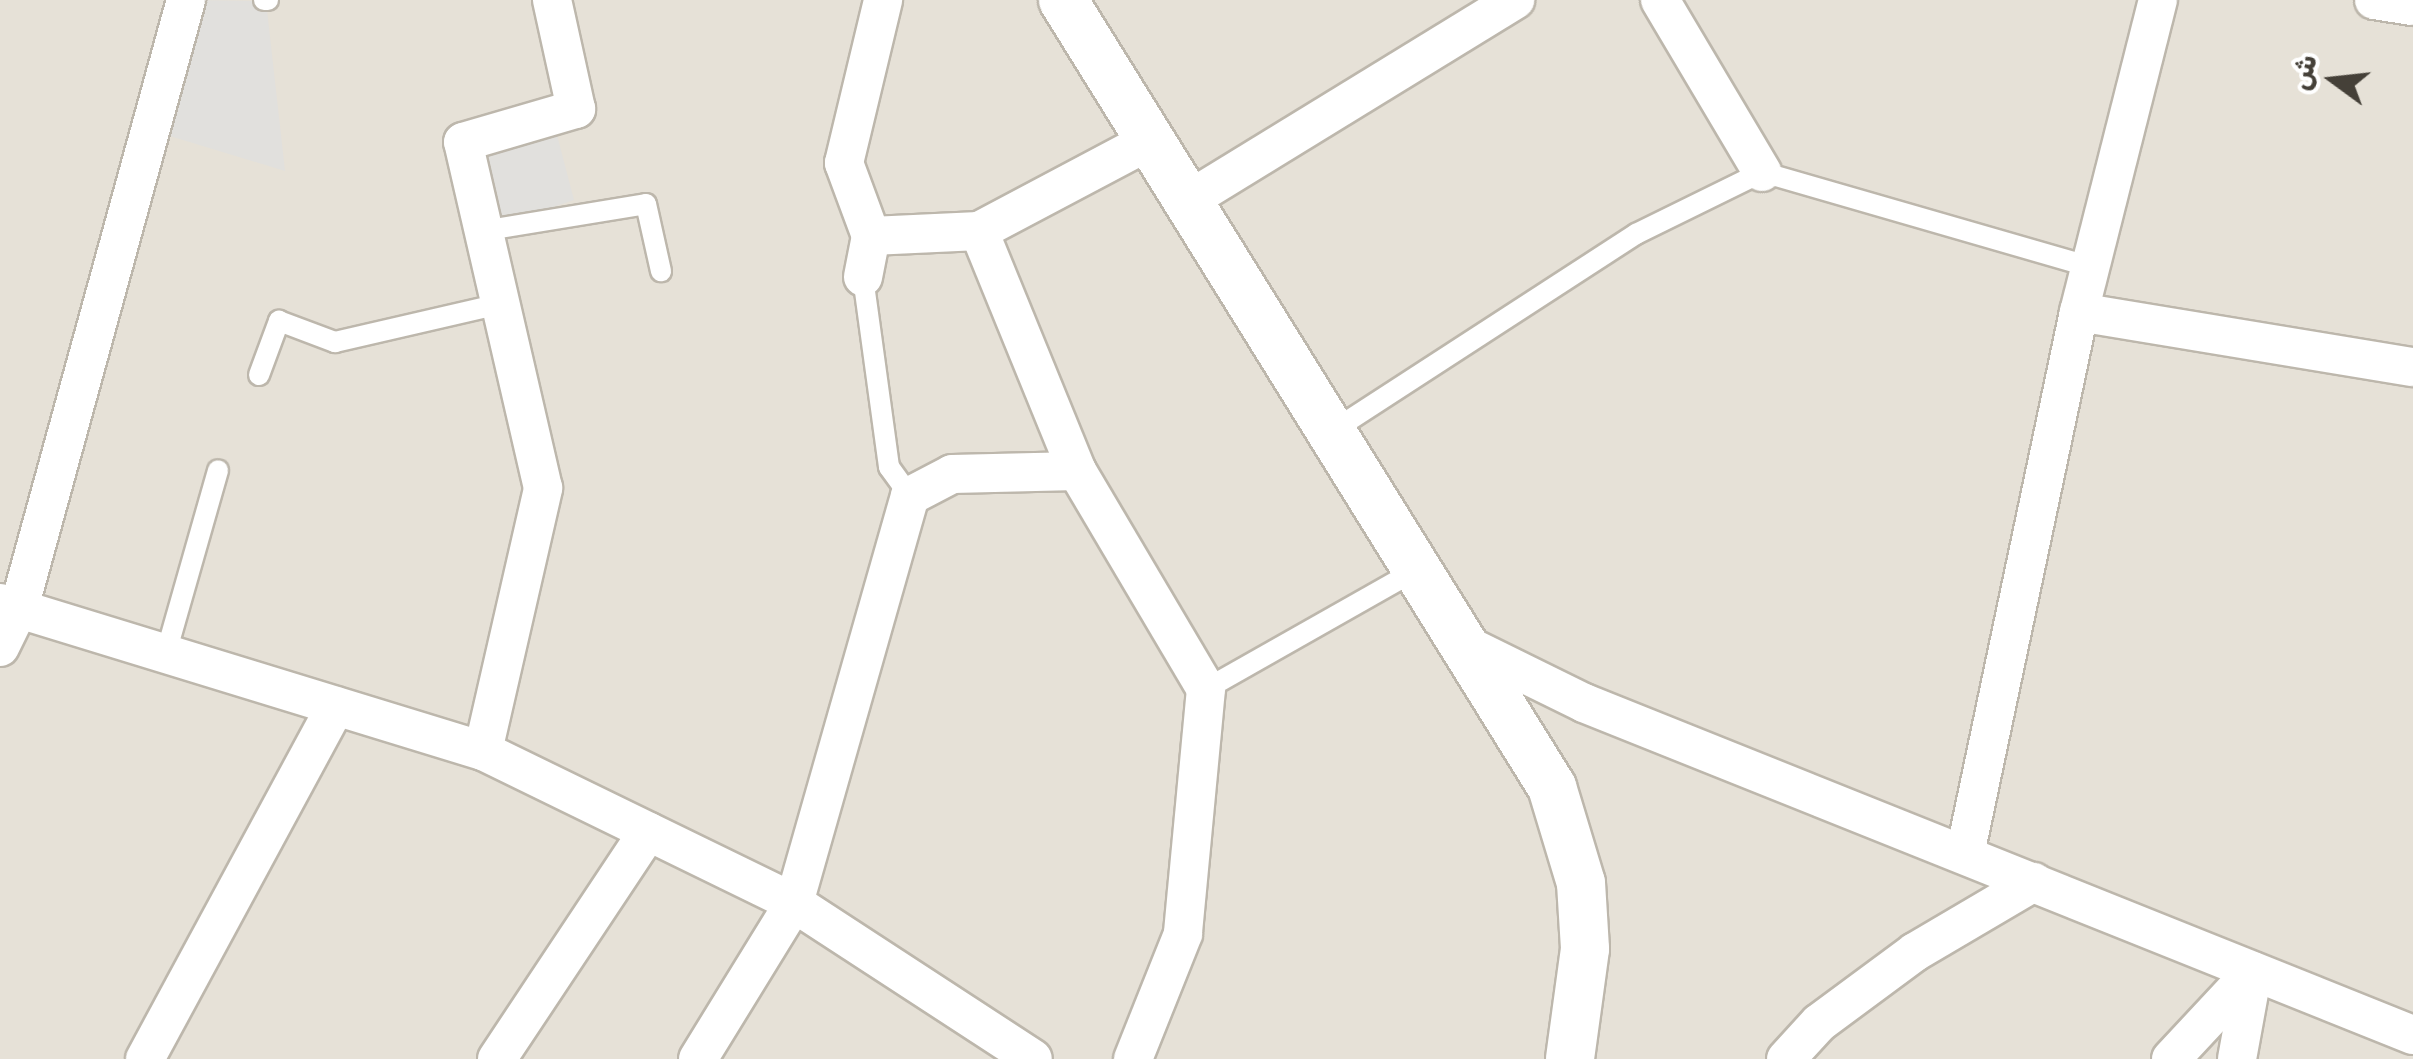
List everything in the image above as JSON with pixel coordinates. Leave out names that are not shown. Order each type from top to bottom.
[{"type":"street","points":[[0,647],[186,0]]},
{"type":"street","points":[[483,752],[543,488],[463,142],[576,109],[552,0]]},
{"type":"street","points":[[863,278],[871,236],[844,163],[883,0]]},
{"type":"street","points":[[1063,0],[1552,787],[1581,883],[1585,949],[1570,1059]]},
{"type":"street","points":[[1187,201],[1515,0]]},
{"type":"street","points":[[1660,0],[1762,172]]},
{"type":"street","points":[[1964,854],[2079,312],[2158,0]]},
{"type":"street","points":[[2374,0],[2413,6]]},
{"type":"street","points":[[871,236],[979,232],[1149,141]]},
{"type":"street","points":[[979,232],[1077,472],[1206,689],[1183,934],[1133,1059]]},
{"type":"street","points":[[2079,312],[2413,367]]},
{"type":"street","points":[[698,1059],[794,903],[910,496],[952,474],[1077,472]]},
{"type":"street","points":[[10,606],[483,752],[794,903],[1032,1059]]},
{"type":"street","points":[[1460,642],[1584,702],[2413,1035]]},
{"type":"street","points":[[145,1059],[336,706]]},
{"type":"street","points":[[497,1059],[648,832]]},
{"type":"street","points":[[1786,1059],[1819,1023],[1915,952],[2034,882]]},
{"type":"street","points":[[2172,1059],[2253,971]]},
{"type":"street","points":[[2237,1059],[2253,971]]},
{"type":"lane","points":[[1330,433],[1636,234],[1762,172],[2091,267]]},
{"type":"lane","points":[[482,231],[646,204],[661,271]]},
{"type":"lane","points":[[863,278],[890,468],[910,496]]},
{"type":"lane","points":[[258,375],[279,322],[335,342],[500,304]]},
{"type":"lane","points":[[166,653],[218,470]]},
{"type":"lane","points":[[1206,689],[1416,570]]},
{"type":"shaded area","points":[[0,0],[2413,0],[2413,1059],[0,1059]]},
{"type":"shaded area","points":[[186,0],[266,1],[285,171],[150,130]]},
{"type":"shaded area","points":[[552,116],[574,200],[482,231],[463,142]]}]
